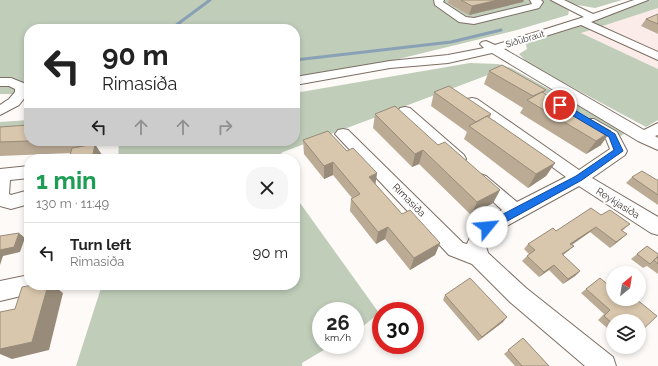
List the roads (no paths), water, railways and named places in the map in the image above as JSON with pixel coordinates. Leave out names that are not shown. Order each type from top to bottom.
[{"type":"street","points":[[439,0],[438,3],[463,20],[474,21],[536,6],[538,2],[535,0]]},
{"type":"street","points":[[556,0],[658,56]]},
{"type":"street","name":"Síðubraut","points":[[585,17],[627,0]]},
{"type":"street","name":"Síðubraut","points":[[300,80],[404,63],[420,57],[487,45],[643,0]]},
{"type":"street","points":[[487,45],[658,145]]},
{"type":"street","points":[[0,82],[11,82],[21,87],[22,92],[14,102],[0,111]]},
{"type":"street","points":[[460,94],[579,178]]},
{"type":"street","points":[[14,102],[24,103]]},
{"type":"street","points":[[405,111],[516,212]]},
{"type":"street","points":[[480,258],[476,246],[480,236],[487,227],[579,178],[619,151],[612,136],[580,117]]},
{"type":"street","points":[[643,137],[658,128]]},
{"type":"street","name":"Rimasíða","points":[[343,134],[456,249],[480,258],[518,295],[604,366]]},
{"type":"street","points":[[24,173],[2,175],[0,189],[1,199],[6,202],[24,199]]},
{"type":"street","name":"Reykjasíða","points":[[579,178],[658,227]]},
{"type":"street","points":[[0,291],[24,286]]},
{"type":"waterway","points":[[178,24],[210,0]]},
{"type":"waterway","points":[[300,59],[451,42],[501,30]]}]
